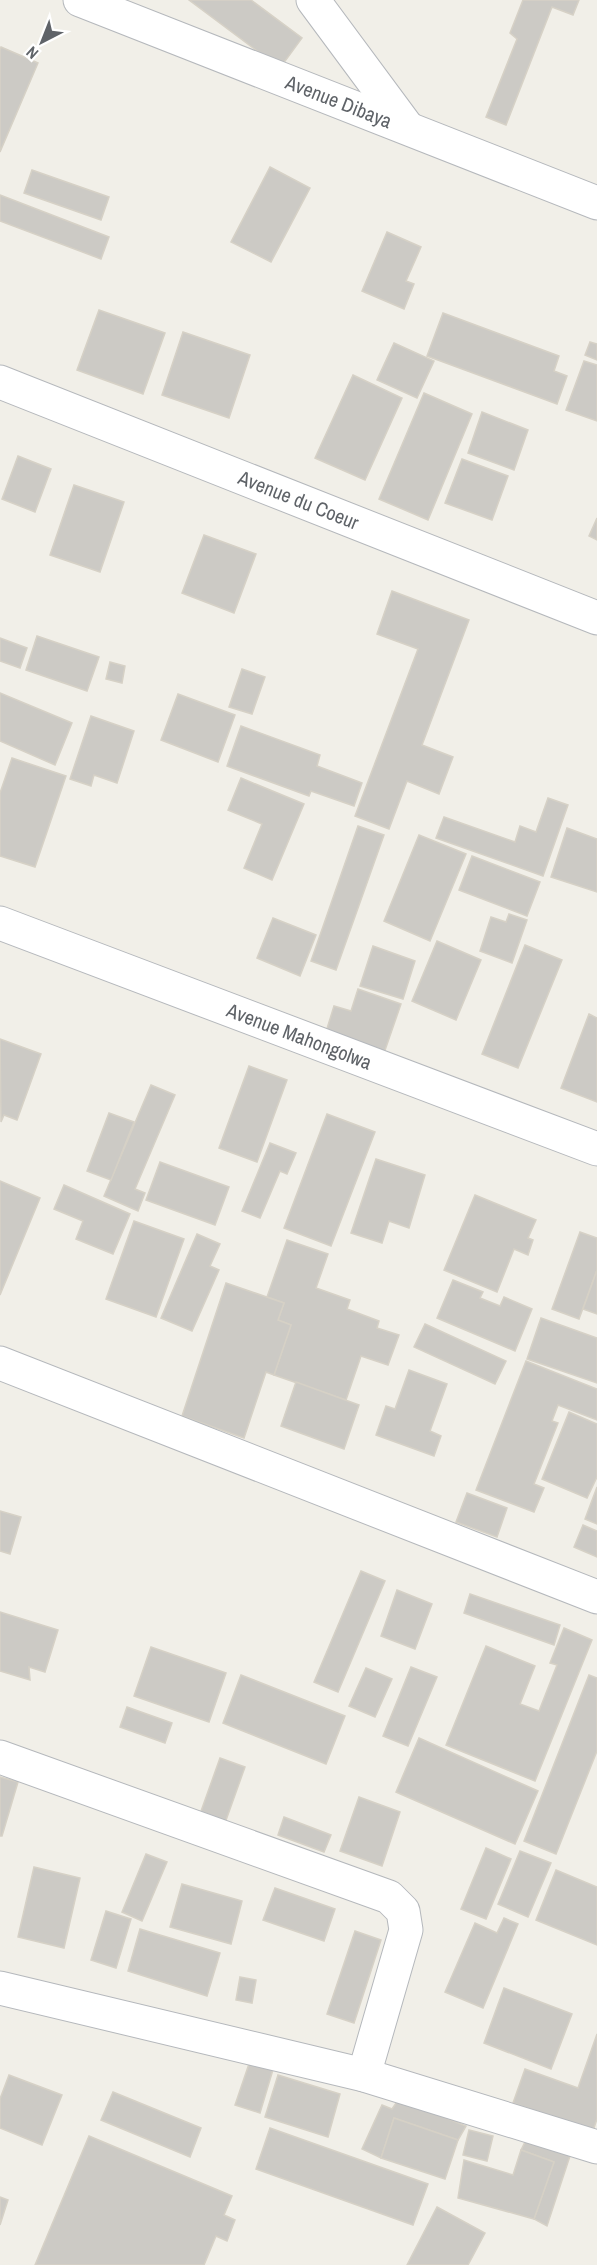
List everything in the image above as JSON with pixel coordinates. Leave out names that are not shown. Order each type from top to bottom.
[{"type":"street","name":"Avenue Dibaya","points":[[80,0],[597,203]]},
{"type":"street","points":[[313,0],[407,127]]},
{"type":"street","name":"Avenue du Coeur","points":[[0,382],[597,618]]},
{"type":"street","name":"Avenue Mahongolwa","points":[[0,923],[597,1149]]},
{"type":"street","points":[[0,1363],[597,1598]]},
{"type":"street","points":[[0,1757],[389,1897],[403,1911],[406,1930],[364,2075]]},
{"type":"street","points":[[0,1988],[364,2075],[597,2147]]},
{"type":"building","points":[[189,0],[251,0],[302,38],[280,68]]},
{"type":"building","points":[[523,0],[579,0],[573,15],[552,7],[506,125],[486,117],[517,39],[510,33]]},
{"type":"building","points":[[1,47],[38,63],[0,152],[0,50]]},
{"type":"building","points":[[270,167],[310,188],[271,262],[231,242]]},
{"type":"building","points":[[32,170],[109,197],[101,220],[24,193]]},
{"type":"building","points":[[0,195],[109,237],[101,259],[0,221]]},
{"type":"building","points":[[387,232],[421,247],[406,281],[414,284],[404,309],[362,291]]},
{"type":"building","points":[[99,310],[165,333],[143,394],[77,370]]},
{"type":"building","points":[[443,313],[559,356],[554,371],[567,376],[557,404],[427,356]]},
{"type":"building","points":[[183,332],[250,355],[229,418],[162,395]]},
{"type":"building","points":[[590,342],[597,344],[597,360],[585,355]]},
{"type":"building","points":[[394,343],[434,361],[417,398],[377,380]]},
{"type":"building","points":[[584,361],[597,365],[597,421],[566,410]]},
{"type":"building","points":[[353,375],[402,398],[365,480],[315,458]]},
{"type":"building","points":[[424,393],[472,414],[428,520],[379,499]]},
{"type":"building","points":[[482,412],[528,430],[514,470],[468,453]]},
{"type":"building","points":[[18,456],[51,469],[35,512],[2,499]]},
{"type":"building","points":[[462,459],[508,476],[492,520],[445,503]]},
{"type":"building","points":[[74,485],[124,502],[100,572],[50,555]]},
{"type":"building","points":[[597,518],[597,540],[589,536]]},
{"type":"building","points":[[204,535],[256,554],[234,613],[182,593]]},
{"type":"building","points":[[392,591],[469,620],[422,745],[453,757],[439,794],[407,781],[389,829],[355,816],[418,649],[377,634]]},
{"type":"building","points":[[37,636],[99,657],[87,691],[26,670]]},
{"type":"building","points":[[0,638],[27,648],[20,668],[0,661]]},
{"type":"building","points":[[110,662],[125,666],[122,683],[106,679]]},
{"type":"building","points":[[242,669],[265,677],[252,714],[229,707]]},
{"type":"building","points":[[0,693],[72,723],[55,765],[0,741]]},
{"type":"building","points":[[178,694],[235,715],[218,762],[161,740]]},
{"type":"building","points":[[91,716],[134,731],[117,783],[94,775],[91,786],[70,779]]},
{"type":"building","points":[[241,726],[320,755],[317,766],[362,783],[354,806],[311,791],[309,796],[227,766]]},
{"type":"building","points":[[12,758],[66,776],[35,867],[0,856],[0,793]]},
{"type":"building","points":[[241,778],[304,804],[272,880],[244,868],[262,824],[228,810]]},
{"type":"building","points":[[548,798],[568,805],[543,876],[436,838],[444,817],[515,842],[520,826],[536,832]]},
{"type":"building","points":[[358,826],[384,835],[336,970],[311,961]]},
{"type":"building","points":[[567,828],[597,839],[597,892],[551,877]]},
{"type":"building","points":[[419,835],[466,854],[430,941],[384,921]]},
{"type":"building","points":[[472,856],[540,882],[527,916],[459,890]]},
{"type":"building","points":[[509,914],[527,920],[512,963],[480,951],[491,917],[506,922]]},
{"type":"building","points":[[273,918],[316,935],[300,976],[257,958]]},
{"type":"building","points":[[437,941],[481,960],[456,1020],[412,1001]]},
{"type":"building","points":[[525,945],[562,960],[518,1068],[482,1054]]},
{"type":"building","points":[[373,946],[415,961],[403,999],[360,986]]},
{"type":"building","points":[[358,989],[401,1004],[383,1056],[325,1035],[334,1006],[351,1011]]},
{"type":"building","points":[[589,1014],[597,1018],[597,1102],[561,1088]]},
{"type":"building","points":[[0,1039],[41,1054],[17,1120],[4,1115],[1,1122]]},
{"type":"building","points":[[249,1066],[287,1080],[257,1162],[219,1148]]},
{"type":"building","points":[[151,1085],[175,1095],[135,1189],[145,1193],[138,1211],[104,1196]]},
{"type":"building","points":[[109,1113],[134,1122],[111,1180],[87,1171]]},
{"type":"building","points":[[327,1114],[375,1132],[331,1246],[284,1228]]},
{"type":"building","points":[[270,1143],[296,1153],[287,1174],[280,1171],[260,1218],[242,1211]]},
{"type":"building","points":[[376,1159],[425,1175],[409,1228],[389,1221],[382,1243],[351,1233]]},
{"type":"building","points":[[160,1162],[229,1187],[215,1225],[146,1200]]},
{"type":"building","points":[[0,1181],[40,1198],[0,1295]]},
{"type":"building","points":[[64,1185],[130,1214],[113,1254],[76,1239],[83,1221],[54,1209]]},
{"type":"building","points":[[475,1195],[536,1220],[528,1238],[533,1240],[528,1255],[514,1249],[497,1292],[444,1270]]},
{"type":"building","points":[[134,1221],[184,1239],[156,1317],[106,1299]]},
{"type":"building","points":[[580,1232],[597,1238],[597,1270],[579,1319],[552,1309]]},
{"type":"building","points":[[197,1234],[220,1244],[210,1266],[219,1270],[192,1331],[161,1318]]},
{"type":"building","points":[[287,1240],[328,1254],[316,1288],[350,1300],[347,1309],[379,1321],[377,1328],[399,1335],[388,1365],[361,1356],[346,1400],[274,1375],[291,1325],[278,1320],[284,1303],[267,1297]]},
{"type":"building","points":[[597,1270],[597,1314],[583,1309]]},
{"type":"building","points":[[453,1280],[483,1292],[480,1298],[500,1306],[504,1297],[532,1309],[515,1351],[437,1318]]},
{"type":"building","points":[[226,1283],[284,1303],[278,1320],[291,1325],[274,1375],[266,1372],[244,1438],[182,1416]]},
{"type":"building","points":[[541,1318],[597,1338],[597,1383],[527,1359]]},
{"type":"building","points":[[425,1324],[506,1361],[495,1384],[414,1347]]},
{"type":"building","points":[[526,1361],[597,1389],[597,1420],[558,1405],[552,1421],[558,1423],[534,1484],[544,1488],[534,1512],[476,1490]]},
{"type":"building","points":[[409,1370],[447,1384],[430,1431],[441,1436],[434,1456],[376,1435],[386,1406],[395,1409]]},
{"type":"building","points":[[296,1382],[359,1405],[344,1449],[281,1426]]},
{"type":"building","points":[[569,1412],[597,1424],[597,1477],[587,1498],[542,1479]]},
{"type":"building","points":[[597,1487],[597,1524],[585,1519]]},
{"type":"building","points":[[467,1493],[507,1508],[497,1537],[456,1522]]},
{"type":"building","points":[[0,1511],[21,1517],[10,1554],[0,1551]]},
{"type":"building","points":[[583,1525],[597,1531],[597,1557],[574,1547]]},
{"type":"building","points":[[361,1571],[385,1581],[338,1692],[314,1682]]},
{"type":"building","points":[[397,1590],[432,1604],[415,1649],[381,1636]]},
{"type":"building","points":[[470,1594],[560,1625],[554,1645],[464,1613]]},
{"type":"building","points":[[0,1612],[58,1630],[45,1672],[29,1667],[30,1680],[0,1671]]},
{"type":"building","points":[[564,1628],[592,1640],[535,1781],[446,1745],[486,1646],[535,1666],[520,1704],[539,1711],[557,1665],[550,1663]]},
{"type":"building","points":[[151,1647],[226,1673],[209,1722],[134,1696]]},
{"type":"building","points":[[411,1667],[437,1677],[408,1746],[383,1736]]},
{"type":"building","points":[[366,1668],[392,1679],[375,1717],[349,1706]]},
{"type":"building","points":[[241,1675],[345,1716],[326,1764],[223,1723]]},
{"type":"building","points":[[589,1675],[597,1678],[597,1751],[556,1854],[524,1841]]},
{"type":"building","points":[[127,1707],[172,1723],[165,1743],[120,1727]]},
{"type":"building","points":[[419,1738],[538,1791],[515,1844],[396,1792]]},
{"type":"building","points":[[220,1758],[245,1767],[225,1823],[200,1814]]},
{"type":"building","points":[[0,1777],[18,1782],[2,1836],[0,1836]]},
{"type":"building","points":[[359,1797],[400,1812],[382,1866],[340,1851]]},
{"type":"building","points":[[284,1817],[331,1835],[324,1852],[278,1835]]},
{"type":"building","points":[[486,1848],[511,1859],[486,1919],[461,1909]]},
{"type":"building","points":[[520,1851],[551,1863],[528,1917],[498,1904]]},
{"type":"building","points":[[146,1854],[167,1862],[142,1921],[122,1912]]},
{"type":"building","points":[[34,1867],[80,1878],[64,1948],[18,1937]]},
{"type":"building","points":[[556,1870],[597,1887],[597,1945],[536,1920]]},
{"type":"building","points":[[182,1884],[242,1901],[231,1944],[170,1927]]},
{"type":"building","points":[[275,1888],[335,1909],[324,1941],[263,1920]]},
{"type":"building","points":[[106,1911],[131,1919],[116,1968],[91,1960]]},
{"type":"building","points":[[504,1918],[518,1924],[483,2008],[445,1992],[475,1923],[497,1933]]},
{"type":"building","points":[[140,1929],[220,1953],[207,1996],[128,1971]]},
{"type":"building","points":[[355,1931],[381,1940],[354,2023],[327,2014]]},
{"type":"building","points":[[240,1977],[256,1980],[252,2003],[236,2000]]},
{"type":"building","points":[[504,1988],[572,2014],[551,2069],[484,2043]]},
{"type":"building","points":[[597,2034],[597,2119],[593,2131],[513,2103],[525,2069],[578,2088]]},
{"type":"building","points":[[252,2055],[275,2063],[260,2113],[235,2105]]},
{"type":"building","points":[[9,2075],[62,2095],[42,2145],[0,2128],[0,2099]]},
{"type":"building","points":[[278,2075],[340,2094],[328,2137],[265,2117]]},
{"type":"building","points":[[113,2092],[201,2128],[190,2157],[101,2120]]},
{"type":"building","points":[[399,2099],[466,2126],[458,2140],[394,2118],[381,2158],[362,2149],[382,2105],[392,2109]]},
{"type":"building","points":[[394,2118],[458,2140],[445,2179],[381,2158]]},
{"type":"building","points":[[270,2128],[428,2184],[413,2225],[256,2169]]},
{"type":"building","points":[[469,2130],[493,2136],[487,2161],[463,2155]]},
{"type":"building","points":[[89,2136],[232,2196],[224,2215],[235,2220],[227,2241],[216,2236],[204,2265],[35,2265]]},
{"type":"building","points":[[526,2140],[570,2156],[547,2226],[534,2219],[554,2162],[521,2150]]},
{"type":"building","points":[[521,2150],[554,2162],[534,2219],[458,2198],[464,2160],[513,2175]]},
{"type":"building","points":[[0,2197],[8,2200],[0,2225]]},
{"type":"building","points":[[437,2207],[485,2233],[468,2265],[407,2265]]}]
